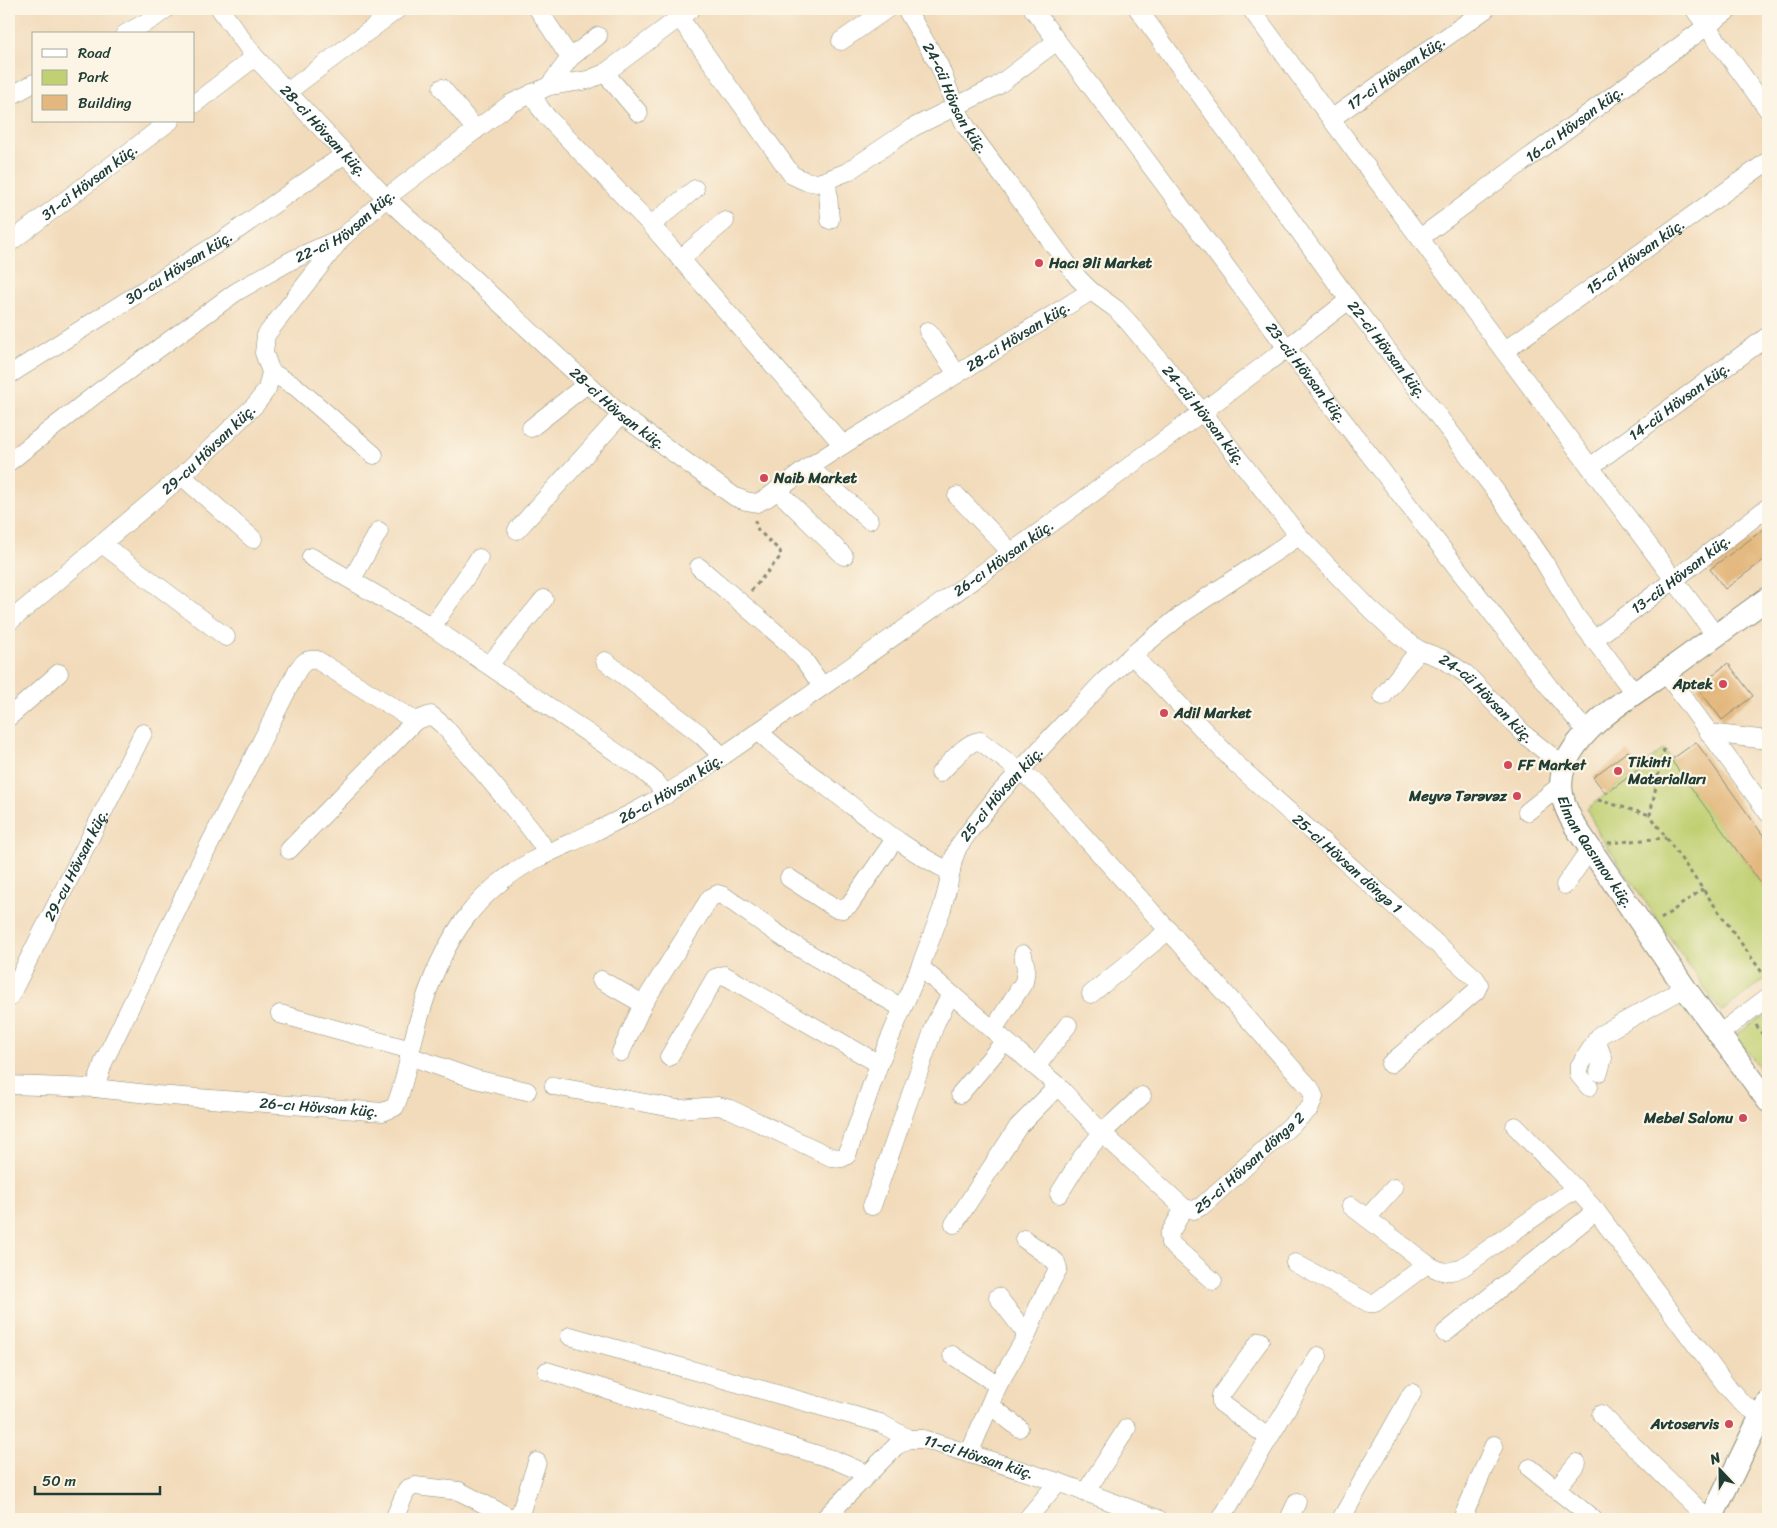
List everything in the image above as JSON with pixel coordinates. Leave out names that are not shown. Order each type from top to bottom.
[{"type":"main road","points":[[1562,776],[1572,751],[1587,732],[1635,694],[1768,598]]},
{"type":"main road","name":"Elman Qasımov küç.","points":[[1562,776],[1563,801],[1567,812],[1597,846],[1684,988],[1768,1101]]},
{"type":"main road","points":[[1709,1519],[1766,1405]]},
{"type":"street","points":[[129,32],[166,9]]},
{"type":"street","name":"28-ci Hövsan küç.","points":[[220,9],[255,57],[386,198],[621,415],[735,497],[746,502],[757,503],[767,498],[843,445],[1091,291]]},
{"type":"street","points":[[287,92],[398,9]]},
{"type":"street","points":[[538,9],[570,58]]},
{"type":"street","points":[[841,41],[887,9]]},
{"type":"street","name":"24-cü Hövsan küç.","points":[[906,9],[939,65],[966,128],[1078,278],[1091,291],[1121,314],[1203,413],[1299,536],[1395,632],[1420,650],[1444,659],[1466,674],[1562,776]]},
{"type":"street","name":"23-cü Hövsan küç.","points":[[1033,9],[1287,348],[1553,692],[1587,732]]},
{"type":"street","name":"22-ci Hövsan küç.","points":[[1138,9],[1349,300],[1497,493],[1543,560],[1576,616],[1635,694]]},
{"type":"street","points":[[1252,9],[1330,119],[1716,636]]},
{"type":"street","name":"17-ci Hövsan küç.","points":[[1330,119],[1486,9]]},
{"type":"street","points":[[1694,9],[1768,110]]},
{"type":"street","name":"16-cı Hövsan küç.","points":[[1420,238],[1730,9]]},
{"type":"street","points":[[685,13],[792,175],[805,182],[817,183],[847,172],[912,128],[997,86],[1057,41]]},
{"type":"street","name":"22-ci Hövsan küç.","points":[[9,462],[96,394],[236,292],[292,260],[343,237],[386,198],[510,104],[549,86],[588,80],[605,73],[685,13]]},
{"type":"street","points":[[549,86],[570,58],[598,36]]},
{"type":"street","points":[[195,103],[255,57]]},
{"type":"street","points":[[605,73],[639,113]]},
{"type":"street","points":[[9,97],[32,84]]},
{"type":"street","points":[[442,88],[476,130]]},
{"type":"street","points":[[532,93],[548,118],[651,225],[843,445]]},
{"type":"street","name":"31-ci Hövsan küç.","points":[[9,243],[169,122]]},
{"type":"street","name":"30-cu Hövsan küç.","points":[[9,375],[223,240],[345,154]]},
{"type":"street","name":"15-ci Hövsan küç.","points":[[1504,351],[1768,161]]},
{"type":"street","points":[[827,180],[830,220]]},
{"type":"street","points":[[651,225],[694,189]]},
{"type":"street","points":[[680,258],[725,221]]},
{"type":"street","points":[[343,237],[266,335],[264,353],[271,372],[296,387],[374,455]]},
{"type":"street","name":"26-cı Hövsan küç.","points":[[9,1085],[95,1088],[157,1095],[383,1112],[395,1107],[417,1025],[438,966],[467,915],[486,895],[528,863],[630,815],[666,795],[759,732],[1012,553],[1203,413],[1349,300]]},
{"type":"street","points":[[928,331],[957,374]]},
{"type":"street","name":"14-cü Hövsan küç.","points":[[1590,467],[1768,336]]},
{"type":"street","name":"29-cu Hövsan küç.","points":[[9,622],[182,476],[256,404],[267,390],[271,372]]},
{"type":"street","points":[[532,428],[587,384]]},
{"type":"street","points":[[517,530],[621,415]]},
{"type":"street","points":[[809,467],[868,520]]},
{"type":"street","points":[[182,476],[253,539]]},
{"type":"street","points":[[777,490],[844,556]]},
{"type":"street","points":[[957,496],[1012,553]]},
{"type":"street","name":"13-cü Hövsan küç.","points":[[1593,640],[1768,507]]},
{"type":"street","points":[[352,579],[379,531]]},
{"type":"street","name":"25-ci Hövsan küç.","points":[[554,1086],[678,1109],[718,1106],[730,1109],[830,1157],[842,1158],[847,1155],[879,1064],[942,909],[953,860],[958,847],[971,829],[1020,770],[1103,682],[1132,655],[1185,612],[1299,536]]},
{"type":"street","points":[[102,544],[226,637]]},
{"type":"street","points":[[311,556],[432,627],[489,665],[642,770],[656,782],[666,795]]},
{"type":"street","points":[[432,627],[479,558]]},
{"type":"street","points":[[698,567],[788,643],[804,660],[822,686]]},
{"type":"street","points":[[489,665],[544,600]]},
{"type":"street","points":[[1383,696],[1420,650]]},
{"type":"street","name":"25-ci Hövsan döngə 1","points":[[1132,655],[1236,764],[1475,978],[1479,984],[1476,991],[1390,1064]]},
{"type":"street","points":[[95,1088],[104,1061],[199,865],[296,671],[303,661],[309,659],[317,660],[415,721]]},
{"type":"street","points":[[605,662],[700,734],[722,756]]},
{"type":"street","points":[[1665,672],[1768,813]]},
{"type":"street","points":[[9,717],[59,673]]},
{"type":"street","points":[[289,850],[415,721],[431,716],[444,726],[529,827],[541,843],[546,854]]},
{"type":"street","points":[[759,732],[778,749],[895,839],[929,862],[951,872]]},
{"type":"street","name":"29-cu Hövsan küç.","points":[[9,998],[143,733]]},
{"type":"street","points":[[1709,733],[1768,740]]},
{"type":"street","name":"25-ci Hövsan döngə 2","points":[[920,967],[1058,1086],[1102,1133],[1184,1208],[1194,1210],[1202,1206],[1310,1108],[1314,1097],[1310,1088],[1038,784],[980,741],[974,740],[940,773]]},
{"type":"street","points":[[1527,812],[1562,776]]},
{"type":"street","points":[[789,878],[835,908],[843,909],[850,904],[895,839]]},
{"type":"street","points":[[1565,885],[1597,846]]},
{"type":"street","points":[[621,1052],[643,1004],[710,898],[718,894],[724,896],[791,943],[902,1008]]},
{"type":"street","points":[[1092,994],[1169,930]]},
{"type":"street","points":[[960,1094],[999,1035],[1024,982],[1026,969],[1022,954]]},
{"type":"street","points":[[669,1056],[715,978],[724,975],[879,1064]]},
{"type":"street","points":[[601,980],[643,1004]]},
{"type":"street","points":[[1589,1087],[1579,1075],[1580,1067],[1600,1035],[1684,988]]},
{"type":"street","points":[[872,1206],[936,1022],[951,994]]},
{"type":"street","points":[[1719,1034],[1768,997]]},
{"type":"street","points":[[280,1014],[410,1053],[475,1079],[527,1091]]},
{"type":"street","points":[[1036,1067],[1068,1025]]},
{"type":"street","points":[[1596,1040],[1603,1058],[1599,1072]]},
{"type":"street","points":[[954,1224],[1018,1127],[1058,1086]]},
{"type":"street","points":[[1059,1194],[1082,1157],[1102,1133],[1142,1096]]},
{"type":"street","points":[[1516,1126],[1596,1212],[1725,1384],[1742,1403],[1766,1405]]},
{"type":"street","points":[[1367,1218],[1394,1188]]},
{"type":"street","points":[[1351,1206],[1427,1264],[1435,1269],[1450,1273],[1463,1267],[1566,1195],[1578,1191]]},
{"type":"street","points":[[1184,1208],[1169,1235],[1170,1243],[1213,1281]]},
{"type":"street","points":[[1445,1333],[1596,1212]]},
{"type":"street","points":[[969,1454],[998,1385],[1027,1335],[1038,1307],[1058,1269],[1056,1262],[1024,1238]]},
{"type":"street","points":[[1294,1263],[1369,1303],[1375,1303],[1427,1264]]},
{"type":"street","points":[[998,1297],[1027,1335]]},
{"type":"street","points":[[570,1336],[880,1424],[909,1440]]},
{"type":"street","points":[[1260,1341],[1221,1395],[1221,1403],[1269,1438]]},
{"type":"street","points":[[952,1356],[998,1385]]},
{"type":"street","points":[[1221,1519],[1318,1356]]},
{"type":"street","points":[[547,1371],[835,1460],[867,1474]]},
{"type":"street","points":[[1341,1519],[1412,1392]]},
{"type":"street","points":[[990,1404],[1019,1428]]},
{"type":"street","points":[[1601,1414],[1709,1519]]},
{"type":"street","points":[[1085,1493],[1127,1428]]},
{"type":"street","name":"11-ci Hövsan küç.","points":[[824,1519],[896,1446],[909,1440],[923,1439],[1058,1482],[1158,1519]]},
{"type":"street","points":[[1462,1519],[1494,1445]]},
{"type":"street","points":[[394,1519],[407,1489],[415,1486],[459,1491],[509,1517],[516,1517],[520,1511],[537,1462]]},
{"type":"street","points":[[1556,1489],[1577,1463]]},
{"type":"street","points":[[1530,1468],[1593,1519]]},
{"type":"street","points":[[1027,1519],[1058,1482]]},
{"type":"street","points":[[1289,1519],[1297,1502]]},
{"type":"path","points":[[740,603],[781,556],[780,552],[758,530],[754,515],[757,503]]},
{"type":"path","points":[[1650,815],[1664,750]]},
{"type":"path","points":[[1598,800],[1650,815],[1766,978]]},
{"type":"path","points":[[1597,846],[1666,838]]},
{"type":"path","points":[[1658,921],[1703,889]]},
{"type":"path","points":[[1754,1022],[1768,1042]]},
{"type":"green space","points":[[1664,749],[1768,893],[1768,977],[1721,1012],[1600,836],[1587,809]]},
{"type":"green space","points":[[1768,1013],[1768,1079],[1735,1035]]},
{"type":"building","points":[[1768,526],[1768,557],[1725,589],[1710,569]]},
{"type":"building","points":[[1728,663],[1753,696],[1722,720],[1697,687]]},
{"type":"building","points":[[1696,742],[1768,842],[1768,893],[1671,760]]},
{"type":"building","points":[[1628,751],[1640,768],[1606,794],[1593,777]]},
{"type":"place","name":"Hacı Əli Market","points":[[1039,263]]},
{"type":"place","name":"Naib Market","points":[[764,478]]},
{"type":"place","name":"Aptek","points":[[1723,684]]},
{"type":"place","name":"Adil Market","points":[[1164,713]]},
{"type":"place","name":"FF Market","points":[[1508,765]]},
{"type":"place","name":"Tikinti Materialları","points":[[1618,771]]},
{"type":"place","name":"Meyvə Tərəvəz","points":[[1517,796]]},
{"type":"place","name":"Mebel Salonu","points":[[1743,1118]]},
{"type":"place","name":"Avtoservis","points":[[1729,1424]]}]
